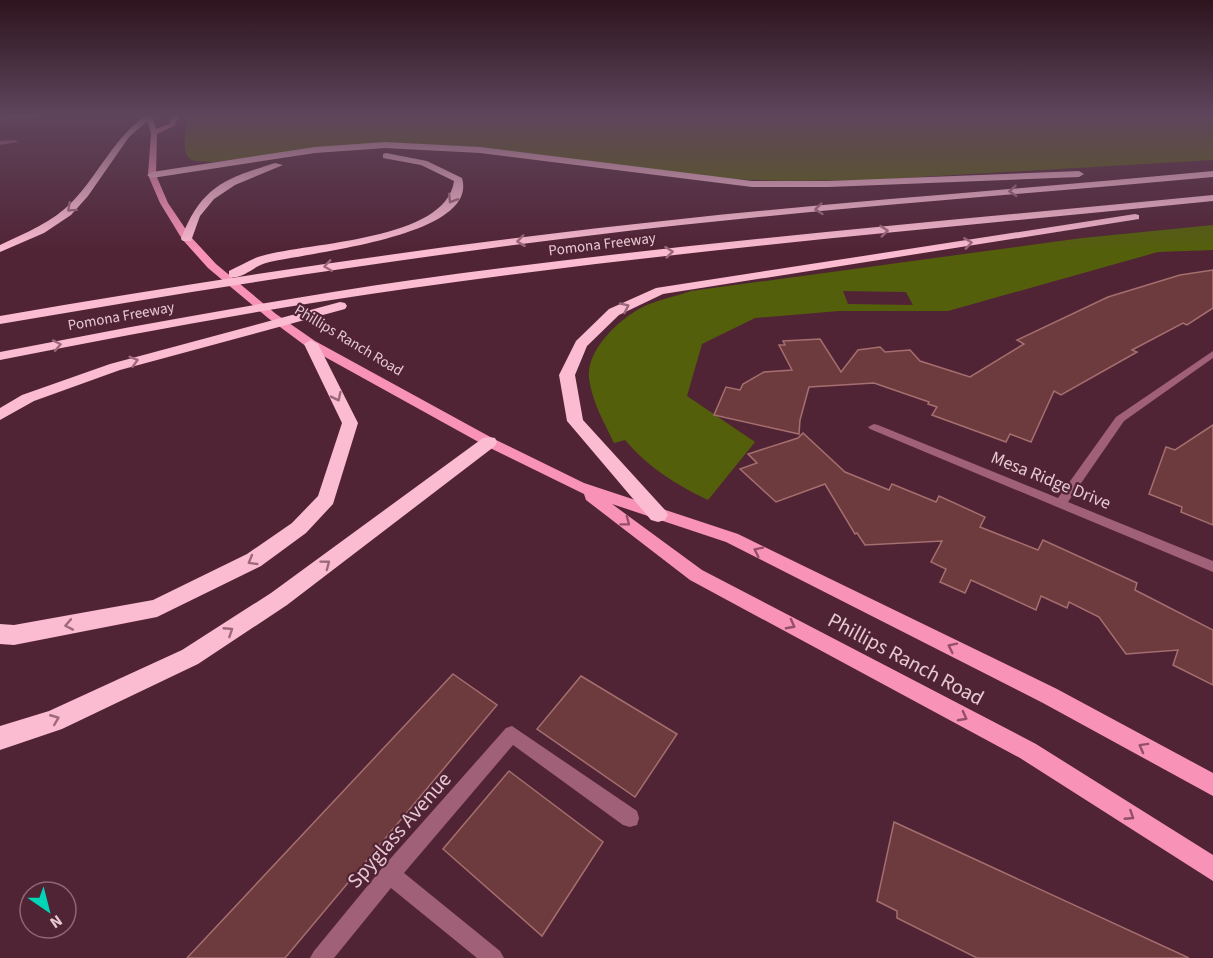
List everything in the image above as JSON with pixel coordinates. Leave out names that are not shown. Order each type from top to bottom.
[{"type":"highway","points":[[0,249],[54,223],[75,206],[108,161]]},
{"type":"highway","points":[[152,175],[245,161]]},
{"type":"highway","points":[[187,239],[195,215],[216,193],[246,175],[301,161]]},
{"type":"highway","points":[[216,283],[261,260],[374,239],[408,229],[450,205],[458,189],[459,180],[438,167],[414,161]]},
{"type":"highway","points":[[566,161],[752,184],[840,184],[1087,174]]},
{"type":"highway","points":[[1099,173],[1213,168]]},
{"type":"highway","name":"Pomona Freeway","points":[[0,320],[216,283],[406,255],[680,222],[1213,174]]},
{"type":"highway","points":[[1072,186],[1120,189],[1213,181]]},
{"type":"highway","points":[[204,318],[286,294],[592,251],[774,230],[1213,191]]},
{"type":"highway","name":"Pomona Freeway","points":[[0,356],[204,318],[445,280],[663,253],[1213,198]]},
{"type":"highway","points":[[658,515],[574,421],[567,375],[580,344],[614,312],[660,291],[1213,205]]},
{"type":"highway","points":[[0,415],[28,398],[115,367],[207,340],[445,280]]},
{"type":"highway","points":[[0,332],[76,317],[139,296]]},
{"type":"highway","points":[[0,634],[14,635],[156,608],[254,561],[300,528],[326,499],[350,423],[311,344]]},
{"type":"highway","points":[[0,738],[53,721],[190,657],[279,598],[489,442]]},
{"type":"main road","name":"Phillips Ranch Road","points":[[153,161],[152,175],[164,203],[195,249],[272,316],[311,344],[489,442],[579,487],[732,538],[1050,696],[1213,785]]},
{"type":"main road","name":"Phillips Ranch Road","points":[[579,487],[696,575],[1028,751],[1213,869]]},
{"type":"street","points":[[1061,503],[1119,419],[1213,354]]},
{"type":"street","name":"Mesa Ridge Drive","points":[[874,427],[1213,567]]},
{"type":"street","name":"Spyglass Avenue","points":[[321,958],[390,874],[512,734],[630,818]]},
{"type":"street","points":[[390,874],[493,958]]},
{"type":"green space","points":[[193,161],[225,161],[213,162]]},
{"type":"green space","points":[[580,161],[1201,161],[869,180],[730,179]]},
{"type":"green space","points":[[1213,225],[1213,250],[1158,252],[948,311],[839,311],[755,318],[702,344],[687,396],[755,442],[708,500],[663,474],[643,459],[625,440],[614,443],[593,395],[589,378],[590,367],[599,345],[627,317],[658,301],[691,291],[1082,238]],"holes":[[[843,291],[906,292],[913,305],[848,304]]]},
{"type":"building","points":[[1213,270],[1213,308],[1187,325],[1183,323],[1132,350],[1137,352],[1061,395],[1054,391],[1031,442],[1010,434],[1006,442],[932,415],[937,407],[928,404],[929,402],[874,383],[809,387],[800,420],[799,434],[714,415],[726,387],[740,390],[743,384],[764,372],[792,370],[779,345],[785,345],[783,341],[820,339],[841,372],[858,350],[880,347],[885,352],[910,350],[920,361],[970,377],[1024,344],[1017,340],[1108,297],[1180,275]]},
{"type":"building","points":[[1213,425],[1213,525],[1181,512],[1182,507],[1149,494],[1166,447],[1175,450]]},
{"type":"building","points":[[803,433],[845,472],[889,490],[892,484],[936,502],[939,496],[985,517],[980,527],[1038,550],[1043,540],[1137,583],[1135,590],[1213,630],[1213,685],[1173,665],[1178,650],[1126,654],[1099,617],[1069,602],[1067,608],[1041,596],[1036,610],[971,580],[965,593],[940,582],[946,569],[931,562],[942,541],[865,545],[857,533],[855,534],[825,484],[776,502],[740,469],[757,463],[748,454],[798,438]]},
{"type":"building","points":[[453,674],[497,705],[285,958],[187,958]]},
{"type":"building","points":[[581,676],[677,734],[635,797],[537,729]]},
{"type":"building","points":[[509,771],[603,842],[542,936],[443,849]]},
{"type":"building","points":[[894,822],[1189,958],[977,958],[897,918],[897,911],[877,901]]}]
